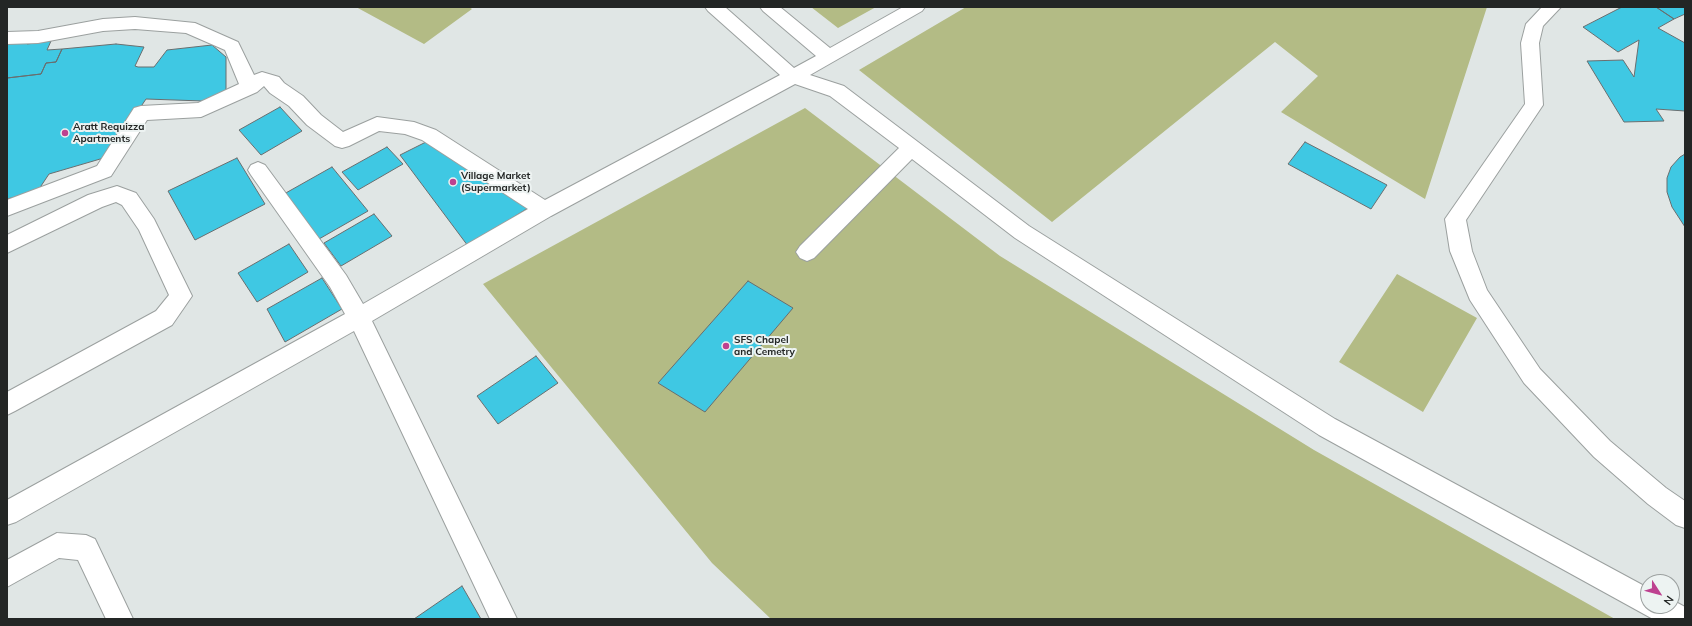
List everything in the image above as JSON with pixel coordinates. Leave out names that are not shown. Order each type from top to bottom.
[{"type":"street","points":[[714,7],[792,76],[836,91],[1022,232],[1327,427],[1640,598]]},
{"type":"street","points":[[769,7],[829,57],[836,91]]},
{"type":"street","points":[[7,513],[359,317],[544,210],[829,57],[916,7]]},
{"type":"street","points":[[1552,7],[1535,24],[1530,43],[1534,105],[1455,219],[1461,251],[1478,294],[1532,376],[1602,449],[1658,496],[1685,516]]},
{"type":"street","points":[[7,38],[38,37],[81,28],[111,24],[135,23],[189,26],[232,46],[250,87]]},
{"type":"street","points":[[7,208],[104,171],[141,113],[201,110],[250,87],[262,79],[272,82],[277,88],[296,101],[314,120],[342,141],[377,124],[407,127],[429,135],[544,210]]},
{"type":"street","points":[[807,252],[911,148]]},
{"type":"street","points":[[258,170],[338,281],[359,317],[504,619]]},
{"type":"street","points":[[7,245],[95,201],[116,194],[129,199],[147,225],[181,296],[164,318],[7,404]]},
{"type":"street","points":[[7,574],[57,545],[86,548],[120,619]]},
{"type":"street","points":[[1671,614],[1680,619]]},
{"type":"green space","points":[[356,7],[469,7],[472,9],[424,44]]},
{"type":"green space","points":[[811,7],[876,7],[838,28]]},
{"type":"green space","points":[[966,7],[1487,7],[1425,199],[1281,112],[1318,76],[1275,42],[1052,222],[859,70]]},
{"type":"green space","points":[[805,108],[1000,256],[1314,450],[1615,619],[771,619],[712,563],[483,284]]},
{"type":"green space","points":[[1397,274],[1477,318],[1423,412],[1339,362]]},
{"type":"building","points":[[1622,7],[1656,7],[1674,19],[1658,28],[1685,43],[1685,111],[1656,109],[1664,121],[1624,122],[1587,61],[1623,60],[1634,77],[1639,40],[1618,52],[1583,27]]},
{"type":"building","points":[[1656,7],[1685,7],[1685,14],[1674,19]]},
{"type":"building","points":[[28,41],[27,44],[51,41],[47,50],[62,49],[56,62],[46,63],[41,74],[7,78],[7,43]]},
{"type":"building","name":"Aratt Requizza Apartments","points":[[116,44],[144,47],[135,66],[138,67],[154,67],[167,50],[212,45],[226,57],[226,91],[203,101],[146,99],[107,157],[49,174],[37,192],[7,199],[7,78],[41,74],[46,63],[56,62],[62,49]]},
{"type":"building","points":[[280,107],[302,131],[261,155],[239,130]]},
{"type":"building","name":"Village Market (Supermarket)","points":[[426,142],[528,208],[468,246],[400,155]]},
{"type":"building","points":[[1305,142],[1387,185],[1371,209],[1288,164]]},
{"type":"building","points":[[387,147],[403,164],[358,190],[342,172]]},
{"type":"building","points":[[1685,154],[1685,227],[1672,207],[1667,192],[1667,178],[1671,167],[1680,157]]},
{"type":"building","points":[[237,158],[265,204],[195,240],[168,191]]},
{"type":"building","points":[[332,167],[368,211],[319,239],[284,194]]},
{"type":"building","points":[[374,214],[392,236],[341,266],[324,243]]},
{"type":"building","points":[[289,244],[308,272],[257,302],[238,273]]},
{"type":"building","points":[[322,278],[342,309],[285,342],[267,309]]},
{"type":"building","name":"SFS Chapel and Cemetry","points":[[748,281],[793,308],[705,412],[658,383]]},
{"type":"building","points":[[536,356],[558,383],[498,424],[477,396]]},
{"type":"building","points":[[462,586],[481,619],[414,619]]},
{"type":"place","name":"Aratt Requizza Apartments","points":[[65,133]]},
{"type":"place","name":"Village Market (Supermarket)","points":[[453,182]]},
{"type":"place","name":"SFS Chapel and Cemetry","points":[[726,346]]}]
